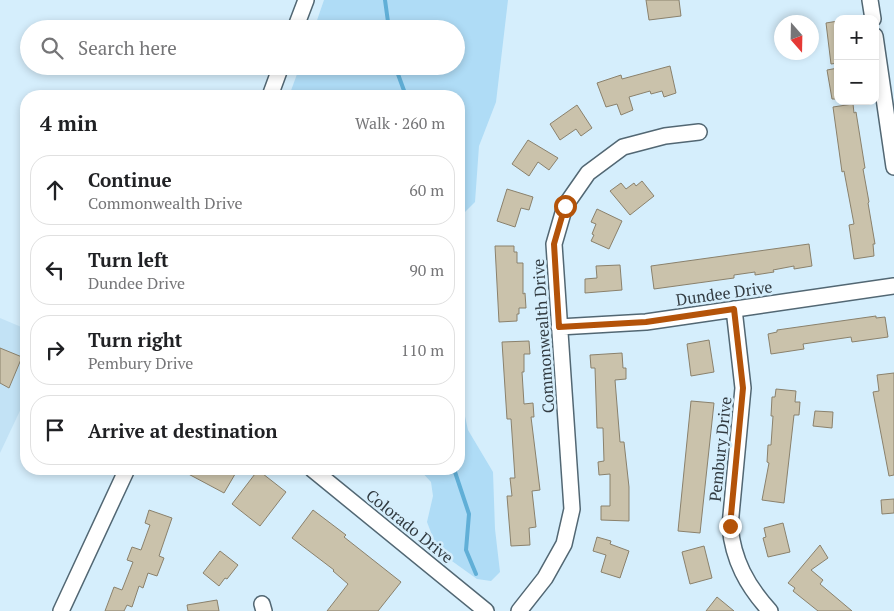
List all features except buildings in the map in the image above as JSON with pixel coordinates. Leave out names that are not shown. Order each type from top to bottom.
[{"type":"street","points":[[298,20],[306,0]]},
{"type":"street","points":[[870,0],[872,15]]},
{"type":"street","points":[[878,60],[894,167]]},
{"type":"street","points":[[272,90],[278,75]]},
{"type":"street","name":"Commonwealth Drive","points":[[519,611],[546,578],[564,544],[572,509],[554,244],[565,206],[588,173],[623,147],[665,136],[699,132]]},
{"type":"street","name":"Dundee Drive","points":[[559,327],[646,322],[894,286]]},
{"type":"street","name":"Pembury Drive","points":[[734,309],[743,388],[730,526],[731,538],[739,567],[747,583],[770,611]]},
{"type":"street","points":[[61,611],[124,475]]},
{"type":"street","name":"Colorado Drive","points":[[319,475],[486,611]]},
{"type":"shaded area","points":[[324,0],[508,0],[496,102],[479,146],[475,202],[465,212],[465,90],[291,90],[297,75],[465,75],[465,20],[317,20]]},
{"type":"shaded area","points":[[0,318],[20,326],[20,411],[0,453]]},
{"type":"shaded area","points":[[465,416],[468,430],[493,472],[495,529],[500,572],[491,581],[477,579],[438,551],[427,522],[433,496],[431,482],[425,475],[465,475]]},
{"type":"waterway","points":[[385,0],[388,20]]},
{"type":"waterway","points":[[398,75],[404,90]]},
{"type":"waterway","points":[[456,475],[469,514],[466,550],[476,574]]},
{"type":"route","points":[[565,206],[554,244],[559,327],[646,322],[734,309],[743,374],[743,388],[730,526]]}]
